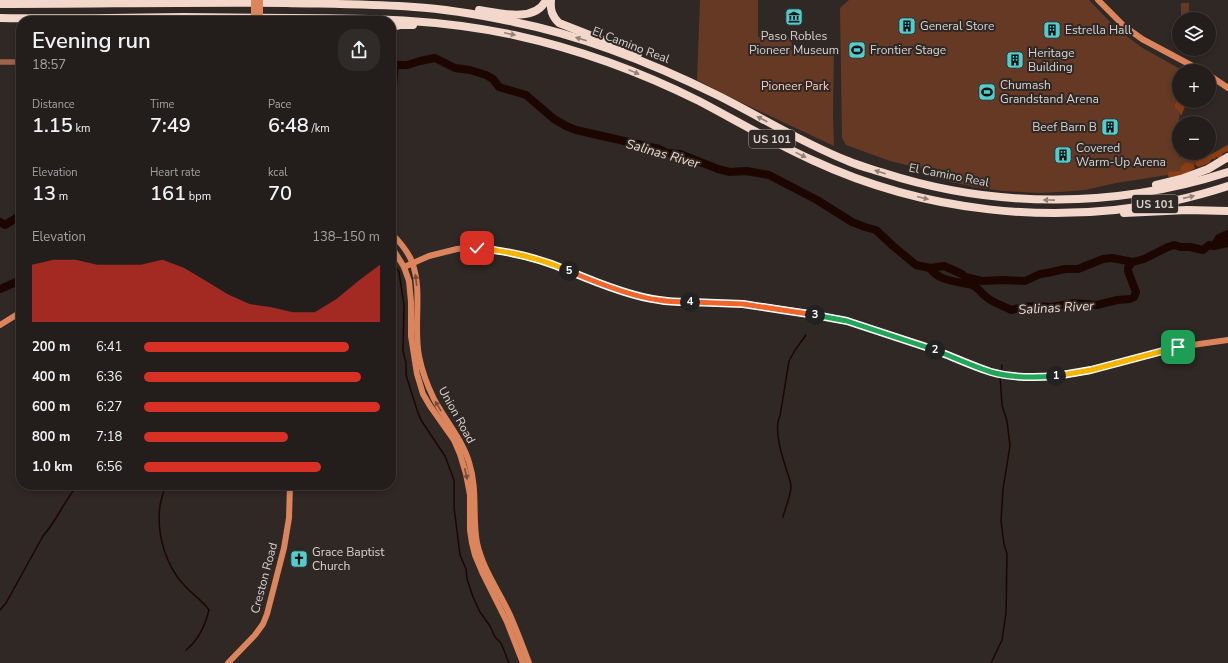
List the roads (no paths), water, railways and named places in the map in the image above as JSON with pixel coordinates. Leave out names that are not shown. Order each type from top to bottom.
[{"type":"highway","points":[[416,7],[435,5],[522,15],[533,13],[538,10],[546,0]]},
{"type":"highway","points":[[551,0],[550,7],[552,16],[560,23],[619,45],[666,66],[715,91],[720,97]]},
{"type":"highway","name":"El Camino Real","points":[[0,4],[267,3],[416,7],[478,15],[515,22],[610,48],[645,62],[686,80],[790,135],[849,162],[935,188],[998,197],[1051,200],[1088,200],[1142,193],[1186,184],[1228,172]]},
{"type":"highway","name":"El Camino Real","points":[[0,18],[16,18]]},
{"type":"highway","name":"El Camino Real","points":[[396,19],[472,27],[532,39],[576,51],[624,68],[697,100],[815,162],[891,190],[931,200],[987,209],[1020,212],[1081,213],[1172,201],[1228,186]]},
{"type":"highway","points":[[396,26],[455,28],[472,27]]},
{"type":"highway","points":[[1088,200],[1155,186],[1208,169],[1228,157]]},
{"type":"highway","points":[[1081,213],[1114,214],[1187,210],[1228,211]]},
{"type":"main road","points":[[254,0],[254,16]]},
{"type":"main road","points":[[260,0],[260,16]]},
{"type":"main road","points":[[1098,0],[1124,26],[1142,39],[1189,64]]},
{"type":"main road","points":[[1216,80],[1228,88]]},
{"type":"main road","points":[[396,239],[404,248],[413,263]]},
{"type":"main road","points":[[404,267],[429,256],[458,249],[490,249],[564,268],[616,289],[645,298],[672,302],[743,304],[803,312],[847,321],[924,345],[990,372],[1010,376],[1031,377],[1066,375],[1178,347],[1228,340]]},
{"type":"main road","name":"Union Road","points":[[396,254],[404,267],[409,281],[411,336],[417,374],[430,406],[454,440],[460,454],[470,495],[470,530],[475,555],[507,622],[522,663]]},
{"type":"main road","name":"Union Road","points":[[413,263],[417,285],[417,343],[422,370],[434,399],[461,442],[469,462],[474,482],[477,543],[490,579],[510,615],[528,663]]},
{"type":"main road","points":[[0,325],[16,315]]},
{"type":"main road","name":"Creston Road","points":[[228,663],[255,635],[263,624],[267,614],[284,548],[289,518],[290,490]]},
{"type":"street","points":[[0,62],[16,62]]},
{"type":"waterway","name":"Salinas River","points":[[396,65],[407,65],[435,58],[455,68],[470,70],[486,75],[493,79],[499,87],[526,95],[554,119],[576,130],[659,149],[667,153],[680,154],[718,169],[730,172],[746,171],[769,175],[817,200],[852,222],[876,230],[916,265],[930,268],[944,266],[962,274],[965,277],[982,281],[1025,281],[1040,274],[1065,269],[1078,269],[1103,259],[1112,258],[1133,262],[1144,259],[1174,245],[1203,250],[1209,245],[1214,246],[1219,238],[1228,234]]},
{"type":"waterway","points":[[396,90],[398,65]]},
{"type":"waterway","name":"Salinas River","points":[[0,222],[5,225],[16,218]]},
{"type":"waterway","points":[[1214,246],[1228,243]]},
{"type":"waterway","name":"Salinas River","points":[[930,268],[938,276],[974,286],[990,300],[1011,310],[1024,307],[1052,307],[1074,303],[1097,305],[1117,300],[1130,299],[1134,297],[1136,292],[1128,271],[1130,265],[1129,262]]},
{"type":"waterway","points":[[396,268],[399,272],[404,305],[403,351],[406,363],[406,375],[421,420],[445,456],[454,480],[454,507],[460,555],[466,569],[467,579],[473,597],[495,637],[501,643],[509,663]]},
{"type":"waterway","name":"Salinas River","points":[[0,289],[16,282]]},
{"type":"waterway","points":[[783,517],[791,486],[780,447],[778,421],[789,361],[806,335]]},
{"type":"waterway","points":[[1001,373],[1002,365]]},
{"type":"waterway","points":[[991,663],[1002,640],[1006,613],[1007,554],[1001,521],[1003,489],[1010,446],[1007,421],[1002,405],[1000,376]]},
{"type":"waterway","points":[[0,610],[6,603],[43,536],[74,490]]},
{"type":"waterway","points":[[164,490],[160,503],[159,516],[161,538],[164,549],[178,578],[209,610],[206,622],[201,632],[195,642],[186,650]]},
{"type":"place","name":"Paso Robles Pioneer Museum","points":[[794,17]]},
{"type":"place","name":"General Store","points":[[907,26]]},
{"type":"place","name":"Estrella Hall","points":[[1052,30]]},
{"type":"place","name":"Frontier Stage","points":[[857,50]]},
{"type":"place","name":"Heritage Building","points":[[1015,60]]},
{"type":"place","name":"Chumash Grandstand Arena","points":[[987,92]]},
{"type":"place","name":"Beef Barn B","points":[[1110,127]]},
{"type":"place","name":"Covered Warm-Up Arena","points":[[1063,155]]},
{"type":"place","name":"Grace Baptist Church","points":[[299,559]]},
{"type":"park label","name":"Pioneer Park","points":[[795,86]]}]
